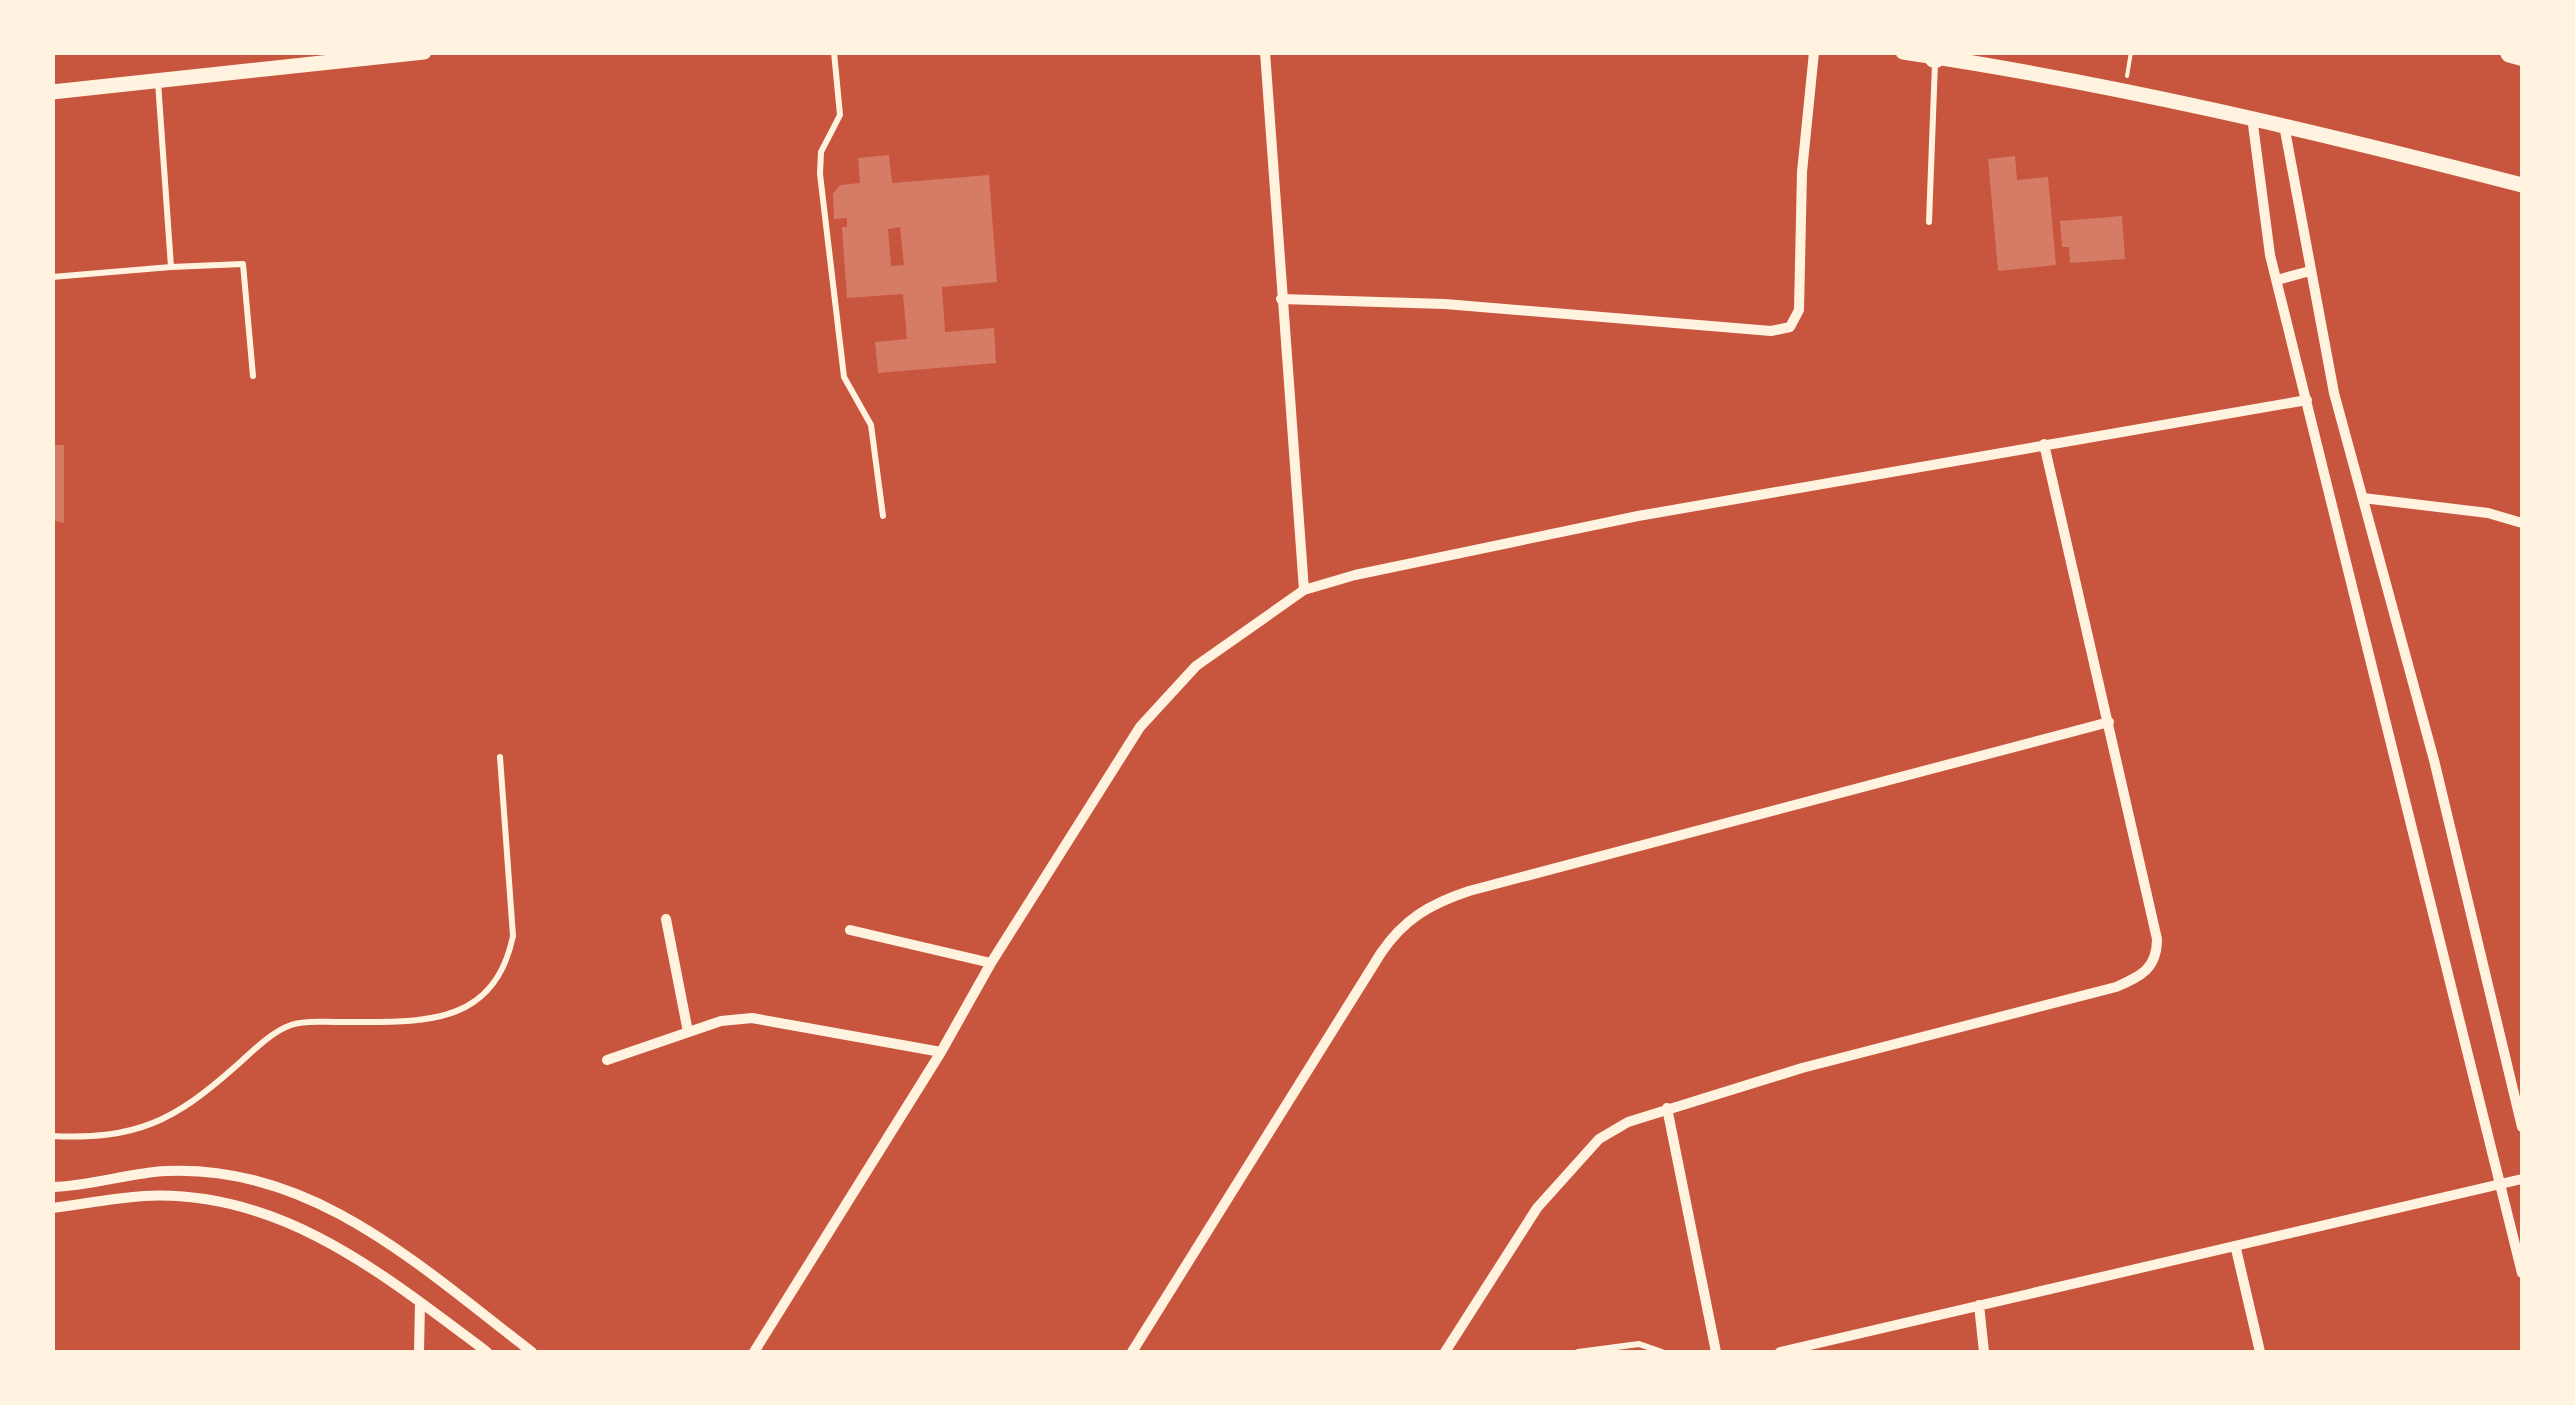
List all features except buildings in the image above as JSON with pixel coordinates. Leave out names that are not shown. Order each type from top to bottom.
[{"type":"highway","points":[[2510,52],[2522,55]]},
{"type":"street","points":[[52,92],[424,52]]},
{"type":"street","points":[[1266,52],[1304,590]]},
{"type":"street","points":[[1281,299],[1445,304],[1771,330],[1790,327],[1799,310],[1802,172],[1814,52]]},
{"type":"street","points":[[1903,52],[2125,90],[2252,117],[2522,185]]},
{"type":"street","points":[[2252,117],[2258,184],[2277,280],[2522,1273]]},
{"type":"street","points":[[2284,125],[2334,393],[2434,760],[2522,1127]]},
{"type":"street","points":[[2277,280],[2310,271]]},
{"type":"street","points":[[754,1352],[940,1052],[990,963],[1140,728],[1196,666],[1304,590],[1355,574],[1638,516],[2307,400]]},
{"type":"street","points":[[1445,1352],[1538,1208],[1570,1166],[1600,1139],[1628,1122],[1802,1068],[2116,987],[2143,975],[2157,959],[2157,940],[2044,444]]},
{"type":"street","points":[[2363,498],[2488,513],[2522,523]]},
{"type":"street","points":[[1132,1352],[1381,953],[1407,920],[1426,908],[1507,881],[2108,722]]},
{"type":"street","points":[[666,919],[688,1032]]},
{"type":"street","points":[[850,930],[990,963]]},
{"type":"street","points":[[607,1060],[721,1021],[752,1018],[940,1052]]},
{"type":"street","points":[[1667,1108],[1714,1352]]},
{"type":"street","points":[[52,1187],[167,1171],[257,1180],[346,1216],[396,1244],[532,1352]]},
{"type":"street","points":[[1780,1352],[2236,1250],[2522,1179]]},
{"type":"street","points":[[52,1208],[144,1196],[215,1200],[251,1208],[317,1233],[486,1352]]},
{"type":"street","points":[[2236,1250],[2260,1352]]},
{"type":"street","points":[[419,1352],[420,1302]]},
{"type":"street","points":[[1979,1305],[1984,1352]]},
{"type":"lane","points":[[834,52],[840,115],[821,152],[820,174],[844,377],[871,425],[883,516]]},
{"type":"lane","points":[[1929,222],[1935,55]]},
{"type":"lane","points":[[158,80],[171,267]]},
{"type":"lane","points":[[52,277],[243,264],[253,376]]},
{"type":"lane","points":[[52,1136],[91,1138],[131,1133],[168,1120],[291,1024],[445,1019],[469,1008],[508,957],[512,936],[500,756]]},
{"type":"lane","points":[[1578,1352],[1639,1344],[1662,1352]]},
{"type":"path","points":[[2125,90],[2131,52]]}]
